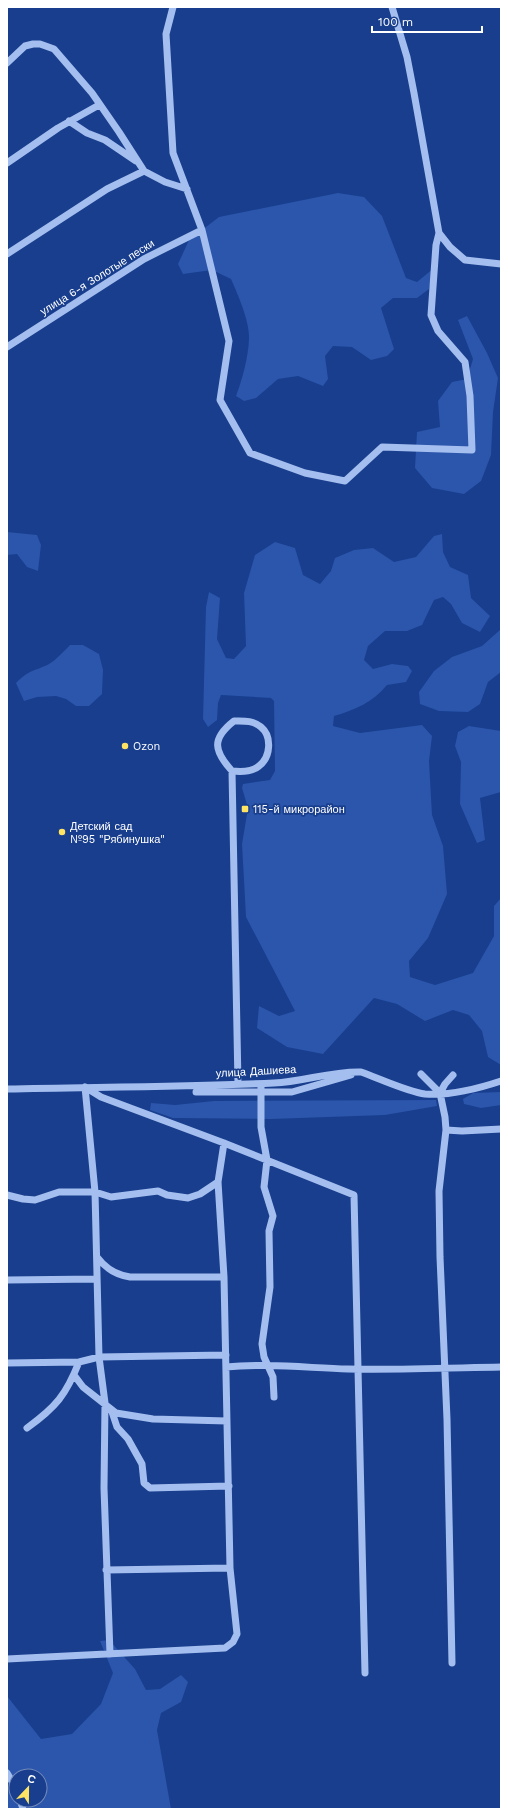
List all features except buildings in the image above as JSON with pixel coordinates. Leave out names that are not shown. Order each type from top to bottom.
[{"type":"street","points":[[173,7],[166,34],[173,153],[202,230],[229,341],[220,400],[250,453],[305,473],[345,481],[382,447],[472,450],[470,396],[466,362],[438,332],[431,316],[436,244],[439,233],[407,57],[392,7]]},
{"type":"street","points":[[7,63],[25,46],[33,44],[48,46],[54,49],[73,70],[119,132],[144,171],[165,182],[187,189]]},
{"type":"street","points":[[7,163],[69,121],[99,105]]},
{"type":"street","points":[[69,121],[86,132],[105,140],[138,163]]},
{"type":"street","points":[[7,254],[107,189],[144,171]]},
{"type":"street","name":"улица 6-я Золотые пески","points":[[7,347],[144,259],[202,230]]},
{"type":"street","points":[[439,233],[450,247],[465,260],[501,264]]},
{"type":"street","points":[[232,771],[246,772],[259,766],[268,754],[269,740],[262,727],[249,721],[234,722],[222,730],[217,744],[221,758],[232,771],[238,1084]]},
{"type":"street","name":"улица Дашиева","points":[[7,1089],[261,1084],[285,1082],[339,1072],[361,1072],[425,1094],[454,1093],[480,1088],[501,1081]]},
{"type":"street","points":[[196,1092],[292,1092],[361,1072]]},
{"type":"street","points":[[421,1074],[440,1093],[446,1130],[439,1192],[452,1664]]},
{"type":"street","points":[[440,1093],[445,1084],[453,1075]]},
{"type":"street","points":[[261,1084],[261,1127],[267,1160],[264,1187],[273,1216],[269,1231],[270,1287],[262,1344],[267,1367],[273,1377],[274,1397]]},
{"type":"street","points":[[85,1087],[101,1097],[224,1143],[354,1195],[365,1673]]},
{"type":"street","points":[[85,1087],[95,1192],[99,1357],[108,1406],[117,1427],[128,1439],[142,1464],[144,1483],[150,1488],[229,1486]]},
{"type":"street","points":[[446,1130],[462,1131],[501,1129]]},
{"type":"street","points":[[7,1659],[225,1648],[233,1642],[237,1634],[237,1621],[230,1568],[224,1276],[218,1182],[224,1143]]},
{"type":"street","points":[[7,1195],[35,1200],[59,1192],[95,1192],[111,1197],[158,1191],[167,1195],[188,1198],[200,1194],[218,1182]]},
{"type":"street","points":[[97,1256],[104,1266],[119,1275],[130,1278],[224,1276]]},
{"type":"street","points":[[7,1280],[98,1279]]},
{"type":"street","points":[[7,1363],[79,1362],[99,1357],[226,1355]]},
{"type":"street","points":[[27,1428],[47,1414],[61,1399],[79,1362]]},
{"type":"street","points":[[226,1367],[249,1365],[267,1367],[359,1369],[501,1367]]},
{"type":"street","points":[[74,1375],[82,1387],[116,1413],[153,1419],[227,1421]]},
{"type":"street","points":[[108,1406],[104,1488],[110,1654]]},
{"type":"street","points":[[106,1570],[230,1568]]},
{"type":"shaded area","points":[[338,193],[364,197],[382,216],[406,278],[417,282],[434,268],[429,289],[417,298],[393,298],[381,308],[394,349],[387,356],[371,360],[352,347],[333,346],[325,356],[328,379],[323,386],[298,376],[278,379],[256,398],[244,401],[236,396],[243,375],[249,332],[243,309],[231,279],[212,270],[183,274],[178,264],[189,240],[219,217]]},
{"type":"shaded area","points":[[467,316],[487,353],[498,378],[493,412],[491,455],[481,481],[464,494],[432,488],[415,468],[417,432],[440,427],[438,401],[452,382],[467,379],[473,359],[458,320]]},
{"type":"shaded area","points":[[7,532],[37,535],[41,545],[38,571],[27,567],[17,554],[7,555]]},
{"type":"shaded area","points":[[442,534],[443,552],[450,567],[468,575],[471,598],[490,616],[480,632],[462,623],[451,604],[443,597],[434,600],[422,625],[407,631],[385,631],[368,646],[364,660],[373,669],[392,664],[408,666],[412,671],[406,682],[387,685],[370,701],[334,716],[333,726],[360,733],[422,725],[432,736],[429,761],[432,815],[443,846],[447,894],[428,938],[409,961],[410,977],[435,985],[473,973],[494,936],[494,906],[501,898],[501,1065],[488,1057],[482,1031],[469,1015],[453,1010],[425,1021],[397,1004],[374,998],[323,1054],[287,1047],[257,1028],[259,1006],[279,1016],[295,1011],[246,917],[242,844],[248,808],[242,788],[243,784],[270,780],[275,771],[274,701],[271,698],[221,695],[218,703],[217,720],[208,727],[203,719],[206,607],[209,592],[220,598],[217,639],[226,658],[234,659],[246,646],[244,593],[255,555],[275,542],[295,548],[303,575],[320,584],[331,571],[335,558],[354,550],[373,548],[394,562],[416,557],[434,536]]},
{"type":"shaded area","points":[[501,629],[501,672],[488,682],[480,704],[468,712],[439,711],[420,704],[419,692],[434,671],[452,657],[482,646]]},
{"type":"shaded area","points":[[70,645],[83,645],[99,654],[103,670],[102,694],[89,706],[76,706],[66,699],[56,696],[37,697],[24,701],[16,683],[28,673],[44,667],[52,662]]},
{"type":"shaded area","points":[[469,726],[501,731],[501,792],[480,798],[485,840],[477,843],[460,804],[461,762],[455,746],[458,732]]},
{"type":"shaded area","points":[[501,1092],[501,1105],[481,1108],[464,1104],[463,1099],[473,1093]]},
{"type":"shaded area","points":[[436,1100],[437,1106],[385,1115],[271,1119],[173,1118],[150,1110],[151,1103],[175,1105],[214,1101]]},
{"type":"shaded area","points":[[109,1640],[135,1669],[146,1690],[160,1689],[181,1675],[188,1682],[181,1702],[161,1713],[157,1730],[171,1809],[7,1809],[7,1696],[41,1739],[72,1734],[101,1704],[113,1673],[100,1641]]},
{"type":"place","name":"Ozon","points":[[125,746]]},
{"type":"place","name":"115-й микрорайон","points":[[245,809]]},
{"type":"place","name":"Детский сад №95 \"Рябинушка\"","points":[[62,832]]}]
